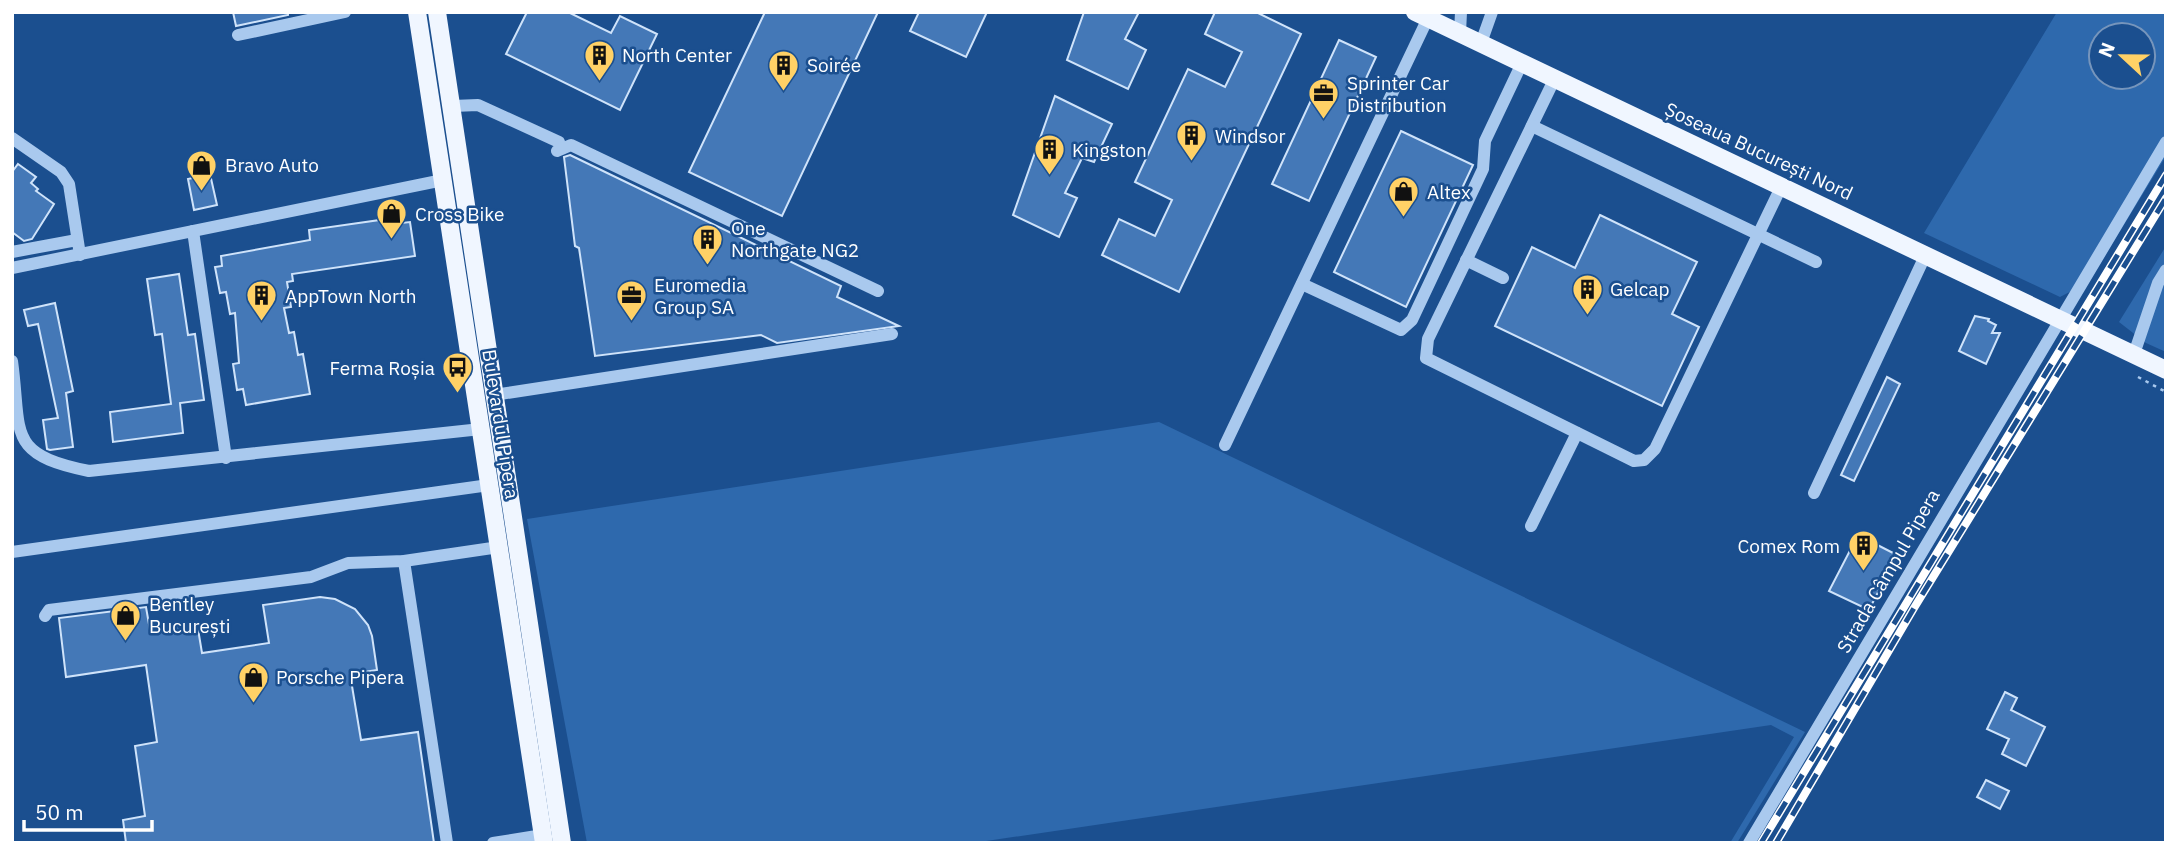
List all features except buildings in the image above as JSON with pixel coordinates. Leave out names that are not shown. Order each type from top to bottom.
[{"type":"main road","name":"Bulevardul Pipera","points":[[417,12],[544,839]]},
{"type":"main road","name":"Bulevardul Pipera","points":[[437,12],[562,843]]},
{"type":"main road","name":"Șoseaua București Nord","points":[[1422,15],[2166,370]]},
{"type":"street","points":[[238,35],[345,12]]},
{"type":"street","points":[[1460,33],[1461,12]]},
{"type":"street","points":[[1481,43],[1492,12]]},
{"type":"street","points":[[1225,445],[1302,284],[1422,15]]},
{"type":"street","points":[[1302,284],[1401,330],[1412,320],[1483,169],[1485,141],[1521,62]]},
{"type":"street","points":[[1555,78],[1424,352],[1428,362],[1634,461],[1644,460],[1651,455],[1782,185]]},
{"type":"street","points":[[453,106],[478,105],[558,147],[571,145],[878,291]]},
{"type":"street","points":[[1532,126],[1816,262]]},
{"type":"street","points":[[12,138],[61,172],[69,184],[80,254]]},
{"type":"street","name":"Strada Câmpul Pipera","points":[[1749,843],[2059,317],[2166,142]]},
{"type":"street","points":[[12,268],[443,180]]},
{"type":"street","points":[[193,231],[226,458]]},
{"type":"street","points":[[12,252],[77,240]]},
{"type":"street","points":[[1814,493],[1926,254]]},
{"type":"street","points":[[1466,260],[1503,278]]},
{"type":"street","points":[[2134,355],[2158,283],[2166,270]]},
{"type":"street","points":[[494,394],[891,334]]},
{"type":"street","points":[[12,361],[18,430],[34,453],[47,460],[89,471],[481,429]]},
{"type":"street","points":[[1531,526],[1577,433]]},
{"type":"street","points":[[12,552],[489,485]]},
{"type":"street","points":[[45,616],[49,610],[311,577],[348,563],[404,561],[499,547]]},
{"type":"street","points":[[404,561],[447,843]]},
{"type":"street","points":[[493,843],[544,839]]},
{"type":"shaded area","points":[[2057,12],[2166,12],[2166,156],[2089,282],[2060,297],[1924,233]]},
{"type":"shaded area","points":[[2166,246],[2166,352],[2146,343],[2119,322]]},
{"type":"shaded area","points":[[1159,422],[1805,732],[1737,843],[1730,843],[1794,737],[1771,725],[973,843],[587,843],[527,519]]},
{"type":"railway","points":[[1761,843],[2166,175]]},
{"type":"railway","points":[[1776,843],[1914,608],[2166,198]]},
{"type":"place","name":"North Center","points":[[599,82]]},
{"type":"place","name":"Soirée","points":[[784,92]]},
{"type":"place","name":"Sprinter Car Distribution","points":[[1324,121]]},
{"type":"place","name":"Windsor","points":[[1192,163]]},
{"type":"place","name":"Kingston","points":[[1049,177]]},
{"type":"place","name":"Bravo Auto","points":[[202,192]]},
{"type":"place","name":"Altex","points":[[1404,219]]},
{"type":"place","name":"Cross Bike","points":[[392,241]]},
{"type":"place","name":"One Northgate NG2","points":[[708,266]]},
{"type":"place","name":"Gelcap","points":[[1587,316]]},
{"type":"place","name":"AppTown North","points":[[262,323]]},
{"type":"place","name":"Euromedia Group SA","points":[[631,323]]},
{"type":"place","name":"Ferma Roșia","points":[[458,395]]},
{"type":"place","name":"Comex Rom","points":[[1863,573]]},
{"type":"place","name":"Bentley București","points":[[126,642]]},
{"type":"place","name":"Porsche Pipera","points":[[253,704]]}]
